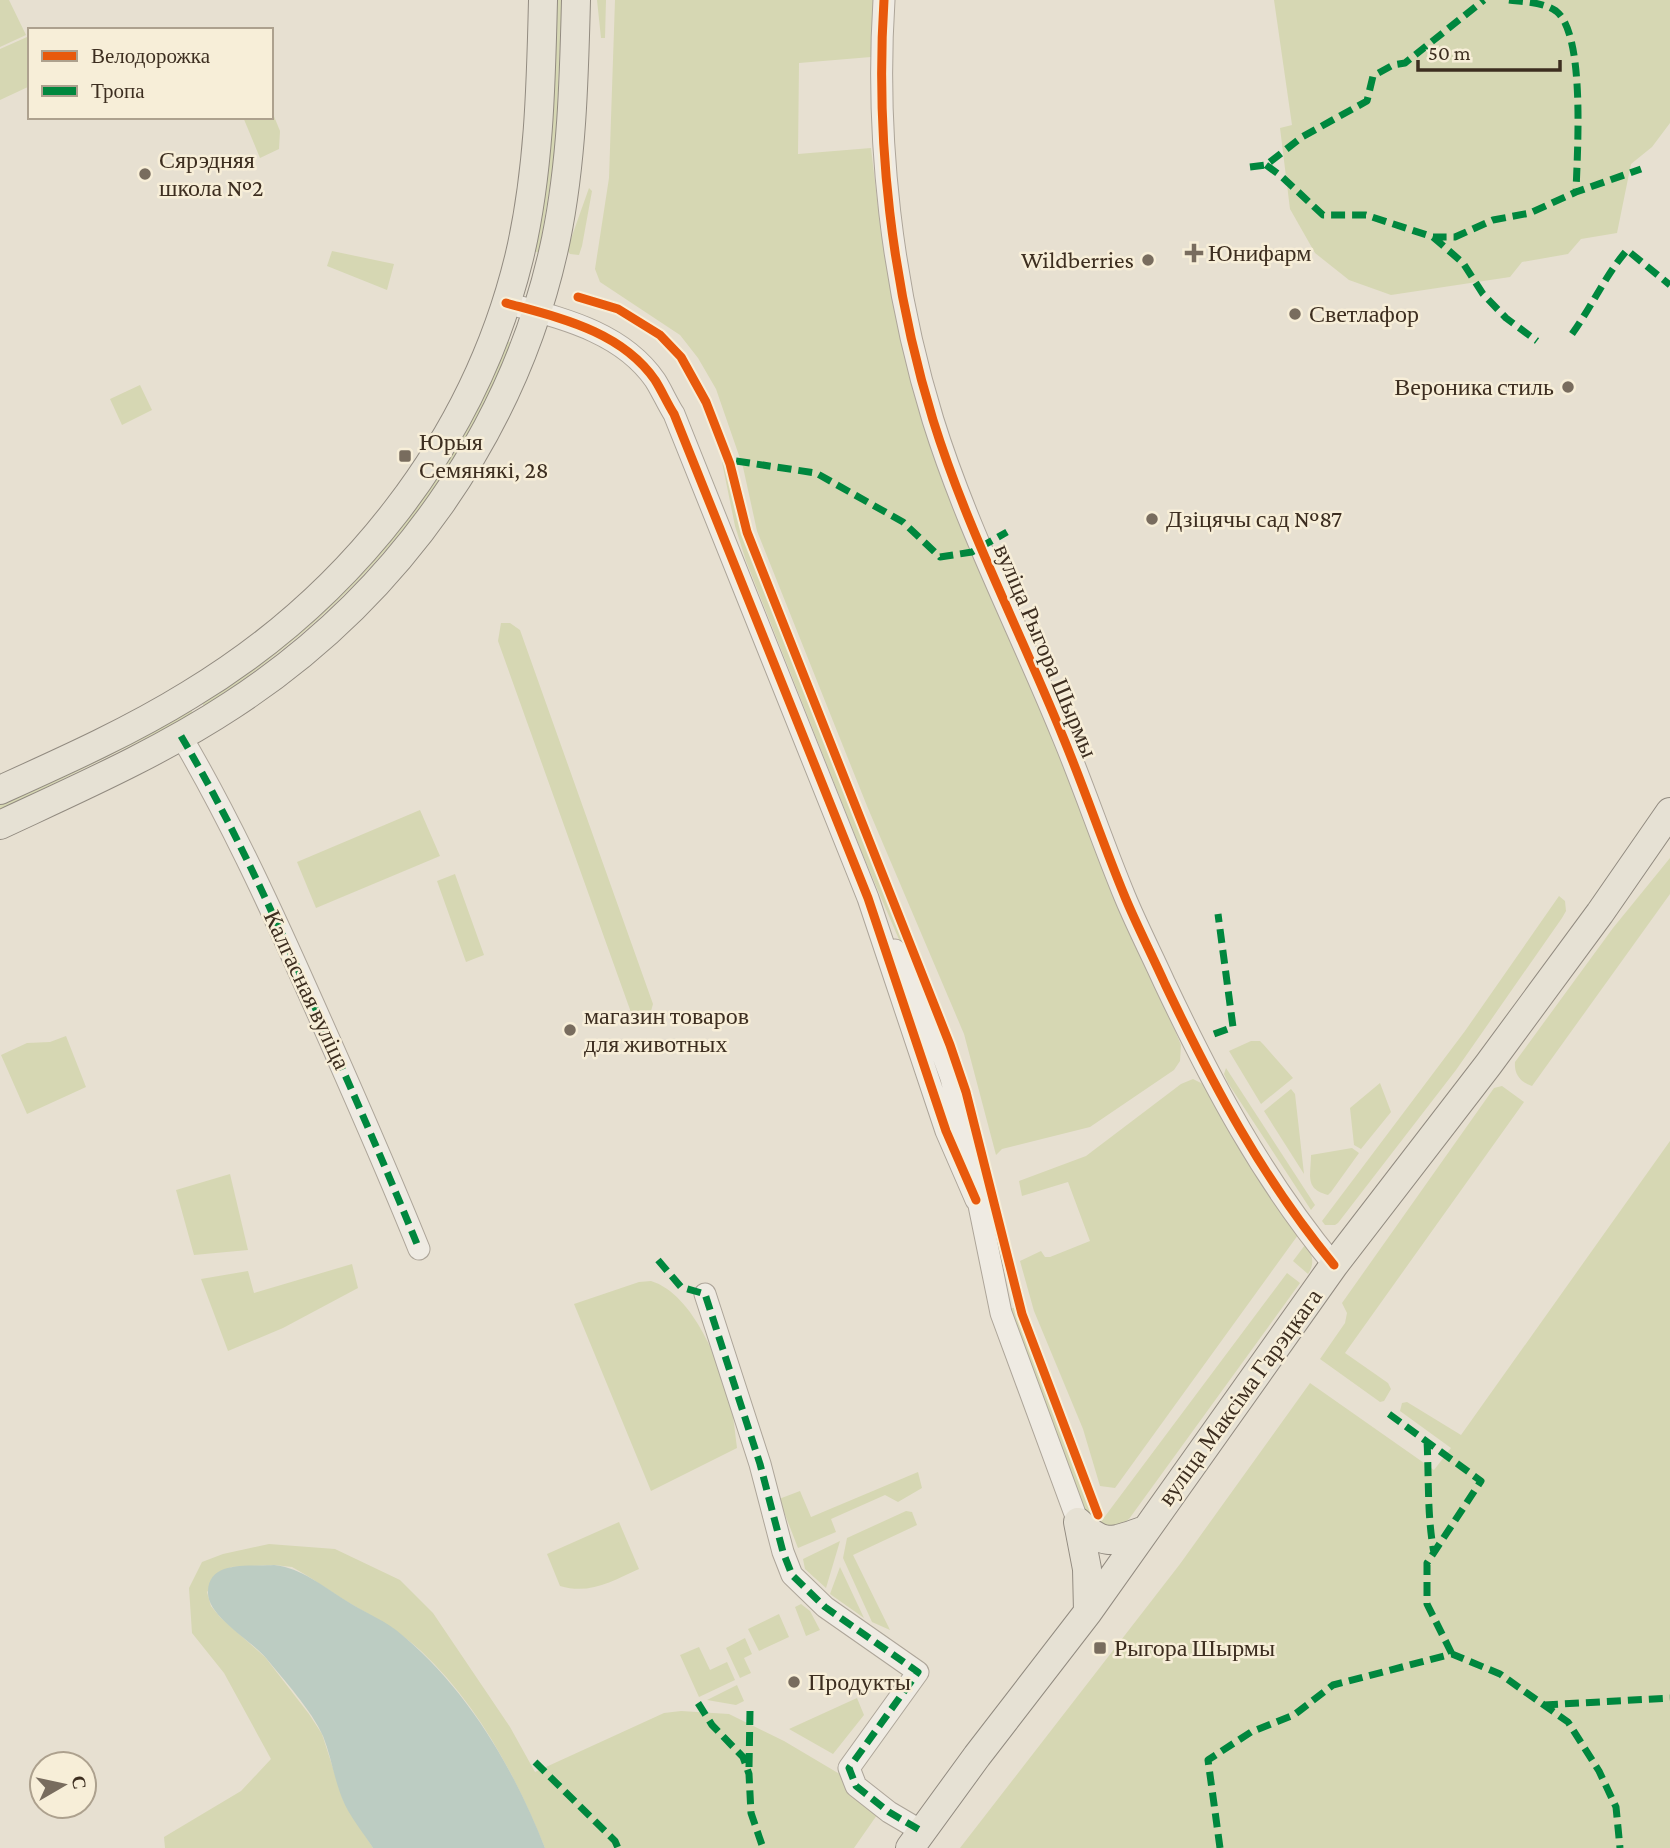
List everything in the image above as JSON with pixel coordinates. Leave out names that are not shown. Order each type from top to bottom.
[{"type":"main road","points":[[0,790],[145,721],[198,690],[260,646],[333,584],[390,520],[443,445],[476,382],[506,303],[519,256],[534,167],[543,0]]},
{"type":"main road","points":[[0,825],[181,736],[234,704],[305,651],[353,608],[424,527],[472,456],[509,384],[537,311],[563,196],[571,116],[576,0]]},
{"type":"main road","name":"вуліца Максіма Гарэцкага","points":[[916,1840],[1088,1612],[1334,1265],[1600,914],[1670,812]]},
{"type":"main road","points":[[1078,1522],[1095,1537],[1107,1540],[1118,1540],[1145,1530]]},
{"type":"main road","points":[[1078,1522],[1087,1569],[1088,1612]]},
{"type":"street","name":"вуліца Рыгора Шырмы","points":[[884,0],[883,111],[894,254],[910,334],[933,420],[980,544],[1064,738],[1125,898],[1202,1061],[1261,1167],[1306,1231],[1334,1265]]},
{"type":"street","points":[[506,303],[601,333],[643,366],[655,380],[674,414],[868,898],[912,983],[947,1069],[963,1127],[976,1200],[1007,1333],[1078,1522]]},
{"type":"street","name":"Калгасная вуліца","points":[[181,736],[213,792],[280,929],[373,1137],[419,1249]]},
{"type":"street","points":[[705,1294],[760,1464],[783,1552],[792,1575],[825,1607],[918,1671],[849,1768],[856,1786],[889,1812],[916,1840]]},
{"type":"green space","points":[[0,0],[9,0],[26,35],[0,47]]},
{"type":"green space","points":[[556,0],[562,0],[555,155],[539,252],[534,252],[550,155]]},
{"type":"green space","points":[[597,0],[606,0],[605,38],[601,38]]},
{"type":"green space","points":[[615,0],[875,0],[871,57],[799,63],[798,154],[871,148],[881,233],[899,327],[1062,763],[1181,1045],[1180,1061],[1174,1070],[1090,1127],[1002,1149],[996,1155],[964,1034],[867,806],[757,531],[743,467],[716,389],[698,358],[680,335],[600,282],[595,269],[609,178]]},
{"type":"green space","points":[[1274,0],[1670,0],[1670,123],[1652,147],[1631,164],[1617,233],[1581,239],[1568,254],[1522,262],[1510,277],[1391,295],[1349,280],[1315,253],[1290,209],[1280,128],[1292,125]]},
{"type":"green space","points":[[27,37],[28,39],[28,87],[0,100],[0,49]]},
{"type":"green space","points":[[273,114],[280,131],[279,149],[260,158],[244,119],[273,119]]},
{"type":"green space","points":[[589,188],[592,191],[582,246],[579,255],[570,254],[567,250]]},
{"type":"green space","points":[[332,251],[394,264],[387,290],[327,266]]},
{"type":"green space","points":[[507,341],[512,343],[482,411],[426,499],[395,539],[326,612],[288,645],[204,706],[202,703],[301,630],[344,590],[384,547],[421,501],[453,452],[482,398]]},
{"type":"green space","points":[[140,385],[152,410],[122,425],[110,399]]},
{"type":"green space","points":[[722,462],[726,462],[751,556],[925,992],[921,991],[862,853],[746,561],[735,526]]},
{"type":"green space","points":[[501,623],[510,623],[520,630],[653,1004],[649,1018],[643,1022],[633,1018],[498,641]]},
{"type":"green space","points":[[191,710],[193,713],[166,728],[0,810],[0,805],[74,771]]},
{"type":"green space","points":[[420,810],[440,856],[316,908],[297,862]]},
{"type":"green space","points":[[1670,858],[1670,894],[1532,1086],[1524,1082],[1517,1074],[1515,1062],[1613,928]]},
{"type":"green space","points":[[455,874],[484,955],[466,962],[437,881]]},
{"type":"green space","points":[[1559,896],[1565,901],[1566,911],[1562,918],[1456,1070],[1338,1223],[1325,1225],[1322,1221],[1465,1031]]},
{"type":"green space","points":[[66,1036],[86,1087],[27,1114],[1,1055],[27,1043],[50,1042]]},
{"type":"green space","points":[[1251,1041],[1260,1041],[1293,1078],[1261,1104],[1229,1051]]},
{"type":"green space","points":[[1226,1068],[1315,1205],[1311,1210],[1228,1083],[1224,1074]]},
{"type":"green space","points":[[1193,1079],[1203,1084],[1249,1165],[1298,1235],[1115,1488],[1100,1486],[1083,1429],[1034,1311],[1020,1261],[1041,1251],[1045,1257],[1050,1257],[1090,1241],[1068,1182],[1022,1196],[1019,1181],[1086,1156],[1181,1084]]},
{"type":"green space","points":[[1380,1083],[1391,1112],[1361,1149],[1354,1145],[1350,1108]]},
{"type":"green space","points":[[1502,1086],[1524,1102],[1345,1353],[1388,1383],[1391,1389],[1384,1401],[1380,1402],[1320,1359],[1345,1323],[1347,1313],[1342,1303],[1494,1088]]},
{"type":"green space","points":[[1291,1089],[1295,1094],[1304,1174],[1264,1111]]},
{"type":"green space","points":[[1670,1141],[1670,1848],[960,1848],[1180,1564],[1310,1383],[1434,1470],[1451,1448],[1400,1411],[1402,1403],[1407,1402],[1461,1435]]},
{"type":"green space","points":[[1352,1148],[1359,1153],[1331,1192],[1328,1195],[1315,1189],[1310,1180],[1311,1155]]},
{"type":"green space","points":[[230,1174],[248,1250],[194,1255],[176,1190]]},
{"type":"green space","points":[[1305,1245],[1312,1259],[1308,1274],[1293,1261]]},
{"type":"green space","points":[[352,1264],[358,1288],[283,1328],[228,1351],[201,1279],[248,1271],[254,1293]]},
{"type":"green space","points":[[1287,1273],[1300,1283],[1129,1519],[1119,1527],[1097,1527]]},
{"type":"green space","points":[[651,1281],[666,1288],[680,1300],[693,1316],[713,1352],[732,1410],[737,1448],[651,1491],[574,1304],[639,1282]]},
{"type":"green space","points":[[1011,1308],[1016,1308],[1091,1508],[1086,1517]]},
{"type":"green space","points":[[918,1472],[922,1488],[898,1502],[885,1495],[831,1519],[836,1532],[798,1548],[779,1499],[800,1491],[811,1517]]},
{"type":"green space","points":[[906,1511],[912,1512],[917,1525],[853,1555],[890,1630],[872,1622],[843,1558],[847,1538]]},
{"type":"green space","points":[[619,1522],[639,1569],[591,1588],[560,1586],[547,1554]]},
{"type":"green space","points":[[840,1541],[826,1588],[805,1569],[803,1559]]},
{"type":"green space","points":[[269,1544],[335,1549],[400,1580],[433,1613],[510,1727],[535,1772],[664,1713],[681,1711],[729,1714],[784,1741],[843,1776],[877,1815],[854,1848],[545,1848],[494,1743],[442,1672],[412,1643],[385,1624],[292,1567],[274,1565],[231,1567],[207,1592],[211,1606],[265,1657],[309,1714],[322,1734],[344,1802],[373,1848],[165,1848],[164,1837],[241,1791],[271,1759],[224,1673],[192,1633],[189,1588],[202,1562],[223,1554]]},
{"type":"green space","points":[[840,1567],[864,1618],[830,1594]]},
{"type":"green space","points":[[801,1604],[810,1611],[820,1630],[806,1636],[795,1607]]},
{"type":"green space","points":[[779,1614],[789,1637],[759,1651],[748,1629]]},
{"type":"green space","points":[[745,1638],[752,1654],[744,1658],[751,1673],[740,1678],[726,1648]]},
{"type":"green space","points":[[699,1647],[710,1670],[727,1662],[735,1680],[699,1697],[680,1655]]},
{"type":"green space","points":[[737,1685],[744,1701],[736,1705],[707,1700]]},
{"type":"green space","points":[[857,1698],[864,1715],[833,1754],[789,1729]]},
{"type":"shaded area","points":[[274,1565],[303,1574],[390,1626],[444,1676],[502,1757],[545,1848],[373,1848],[345,1805],[323,1736],[312,1716],[266,1658],[222,1618],[209,1600],[210,1581],[224,1569]]},
{"type":"marked path","points":[[1250,167],[1266,165],[1302,137],[1367,101],[1373,76],[1393,65],[1405,63],[1484,0]]},
{"type":"marked path","points":[[1509,0],[1551,8],[1566,24],[1572,44],[1578,97],[1576,192]]},
{"type":"marked path","points":[[1266,165],[1323,215],[1366,215],[1433,237],[1455,237],[1493,220],[1530,213],[1576,192],[1641,169]]},
{"type":"marked path","points":[[1433,237],[1463,263],[1483,294],[1506,318],[1537,341]]},
{"type":"marked path","points":[[1572,334],[1627,250],[1670,285]]},
{"type":"marked path","points":[[736,461],[816,473],[903,522],[940,557],[972,552],[1007,532]]},
{"type":"marked path","points":[[181,736],[231,828],[276,921],[419,1249]]},
{"type":"marked path","points":[[1214,1034],[1233,1027],[1218,914]]},
{"type":"marked path","points":[[658,1260],[681,1287],[705,1294],[760,1464],[783,1552],[792,1575],[825,1607],[918,1672],[849,1768],[856,1786],[889,1812],[923,1832]]},
{"type":"marked path","points":[[1389,1414],[1481,1481],[1427,1563],[1427,1604],[1452,1654]]},
{"type":"marked path","points":[[1427,1441],[1429,1511],[1434,1553]]},
{"type":"marked path","points":[[1220,1848],[1208,1760],[1251,1732],[1294,1715],[1333,1685],[1452,1654],[1500,1674],[1568,1722],[1599,1771],[1616,1807],[1620,1848]]},
{"type":"marked path","points":[[1544,1705],[1670,1698]]},
{"type":"marked path","points":[[698,1703],[712,1725],[743,1757],[749,1774],[751,1813],[763,1848]]},
{"type":"marked path","points":[[749,1767],[750,1711]]},
{"type":"marked path","points":[[535,1762],[615,1841],[618,1848]]},
{"type":"cycle path","points":[[884,0],[882,106],[897,265],[919,369],[947,461],[1063,737],[1125,897],[1165,984],[1241,1130],[1284,1199],[1334,1265]]},
{"type":"cycle path","points":[[578,297],[618,309],[660,335],[681,357],[706,402],[730,464],[747,532],[950,1045],[966,1092],[1022,1314],[1098,1515]]},
{"type":"cycle path","points":[[506,303],[568,321],[625,349],[655,380],[674,414],[868,898],[946,1131],[976,1200]]},
{"type":"place","name":"Сярэдняя школа №2","points":[[145,174]]},
{"type":"place","name":"Юнифарм","points":[[1194,253]]},
{"type":"place","name":"Wildberries","points":[[1148,260]]},
{"type":"place","name":"Светлафор","points":[[1295,314]]},
{"type":"place","name":"Вероника стиль","points":[[1568,387]]},
{"type":"place","name":"Юрыя Семянякі, 28","points":[[405,456]]},
{"type":"place","name":"Дзіцячы сад №87","points":[[1152,519]]},
{"type":"place","name":"магазин товаров для животных","points":[[570,1030]]},
{"type":"place","name":"Рыгора Шырмы","points":[[1100,1648]]},
{"type":"place","name":"Продукты","points":[[794,1682]]}]
